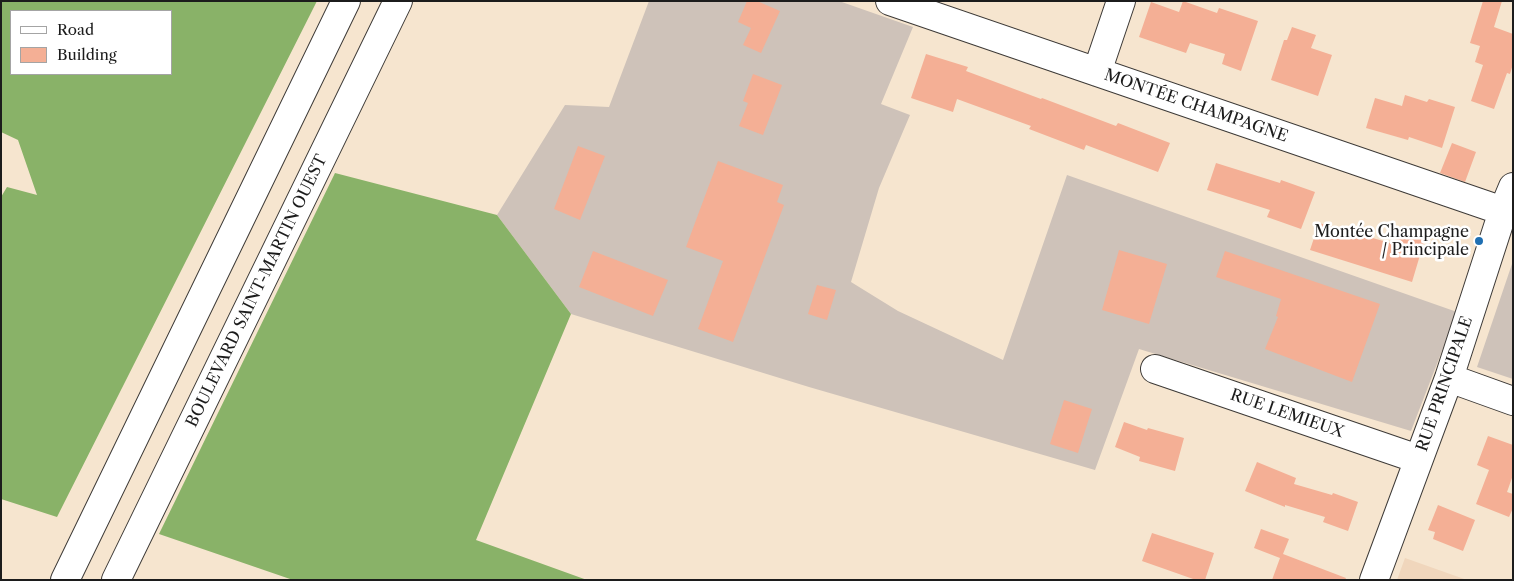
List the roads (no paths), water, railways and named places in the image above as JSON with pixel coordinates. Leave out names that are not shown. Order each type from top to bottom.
[{"type":"street","points":[[65,580],[346,1]]},
{"type":"street","name":"BOULEVARD SAINT-MARTIN OUEST","points":[[116,580],[398,1]]},
{"type":"street","name":"MONTÉE CHAMPAGNE","points":[[890,1],[1097,72],[1508,199]]},
{"type":"street","points":[[1097,72],[1121,1]]},
{"type":"street","name":"RUE PRINCIPALE","points":[[1374,580],[1449,378],[1508,199]]},
{"type":"street","name":"RUE LEMIEUX","points":[[1155,369],[1418,460]]},
{"type":"street","points":[[1449,378],[1513,401]]},
{"type":"place","name":"Montée Champagne / Principale","points":[[1479,241]]}]
